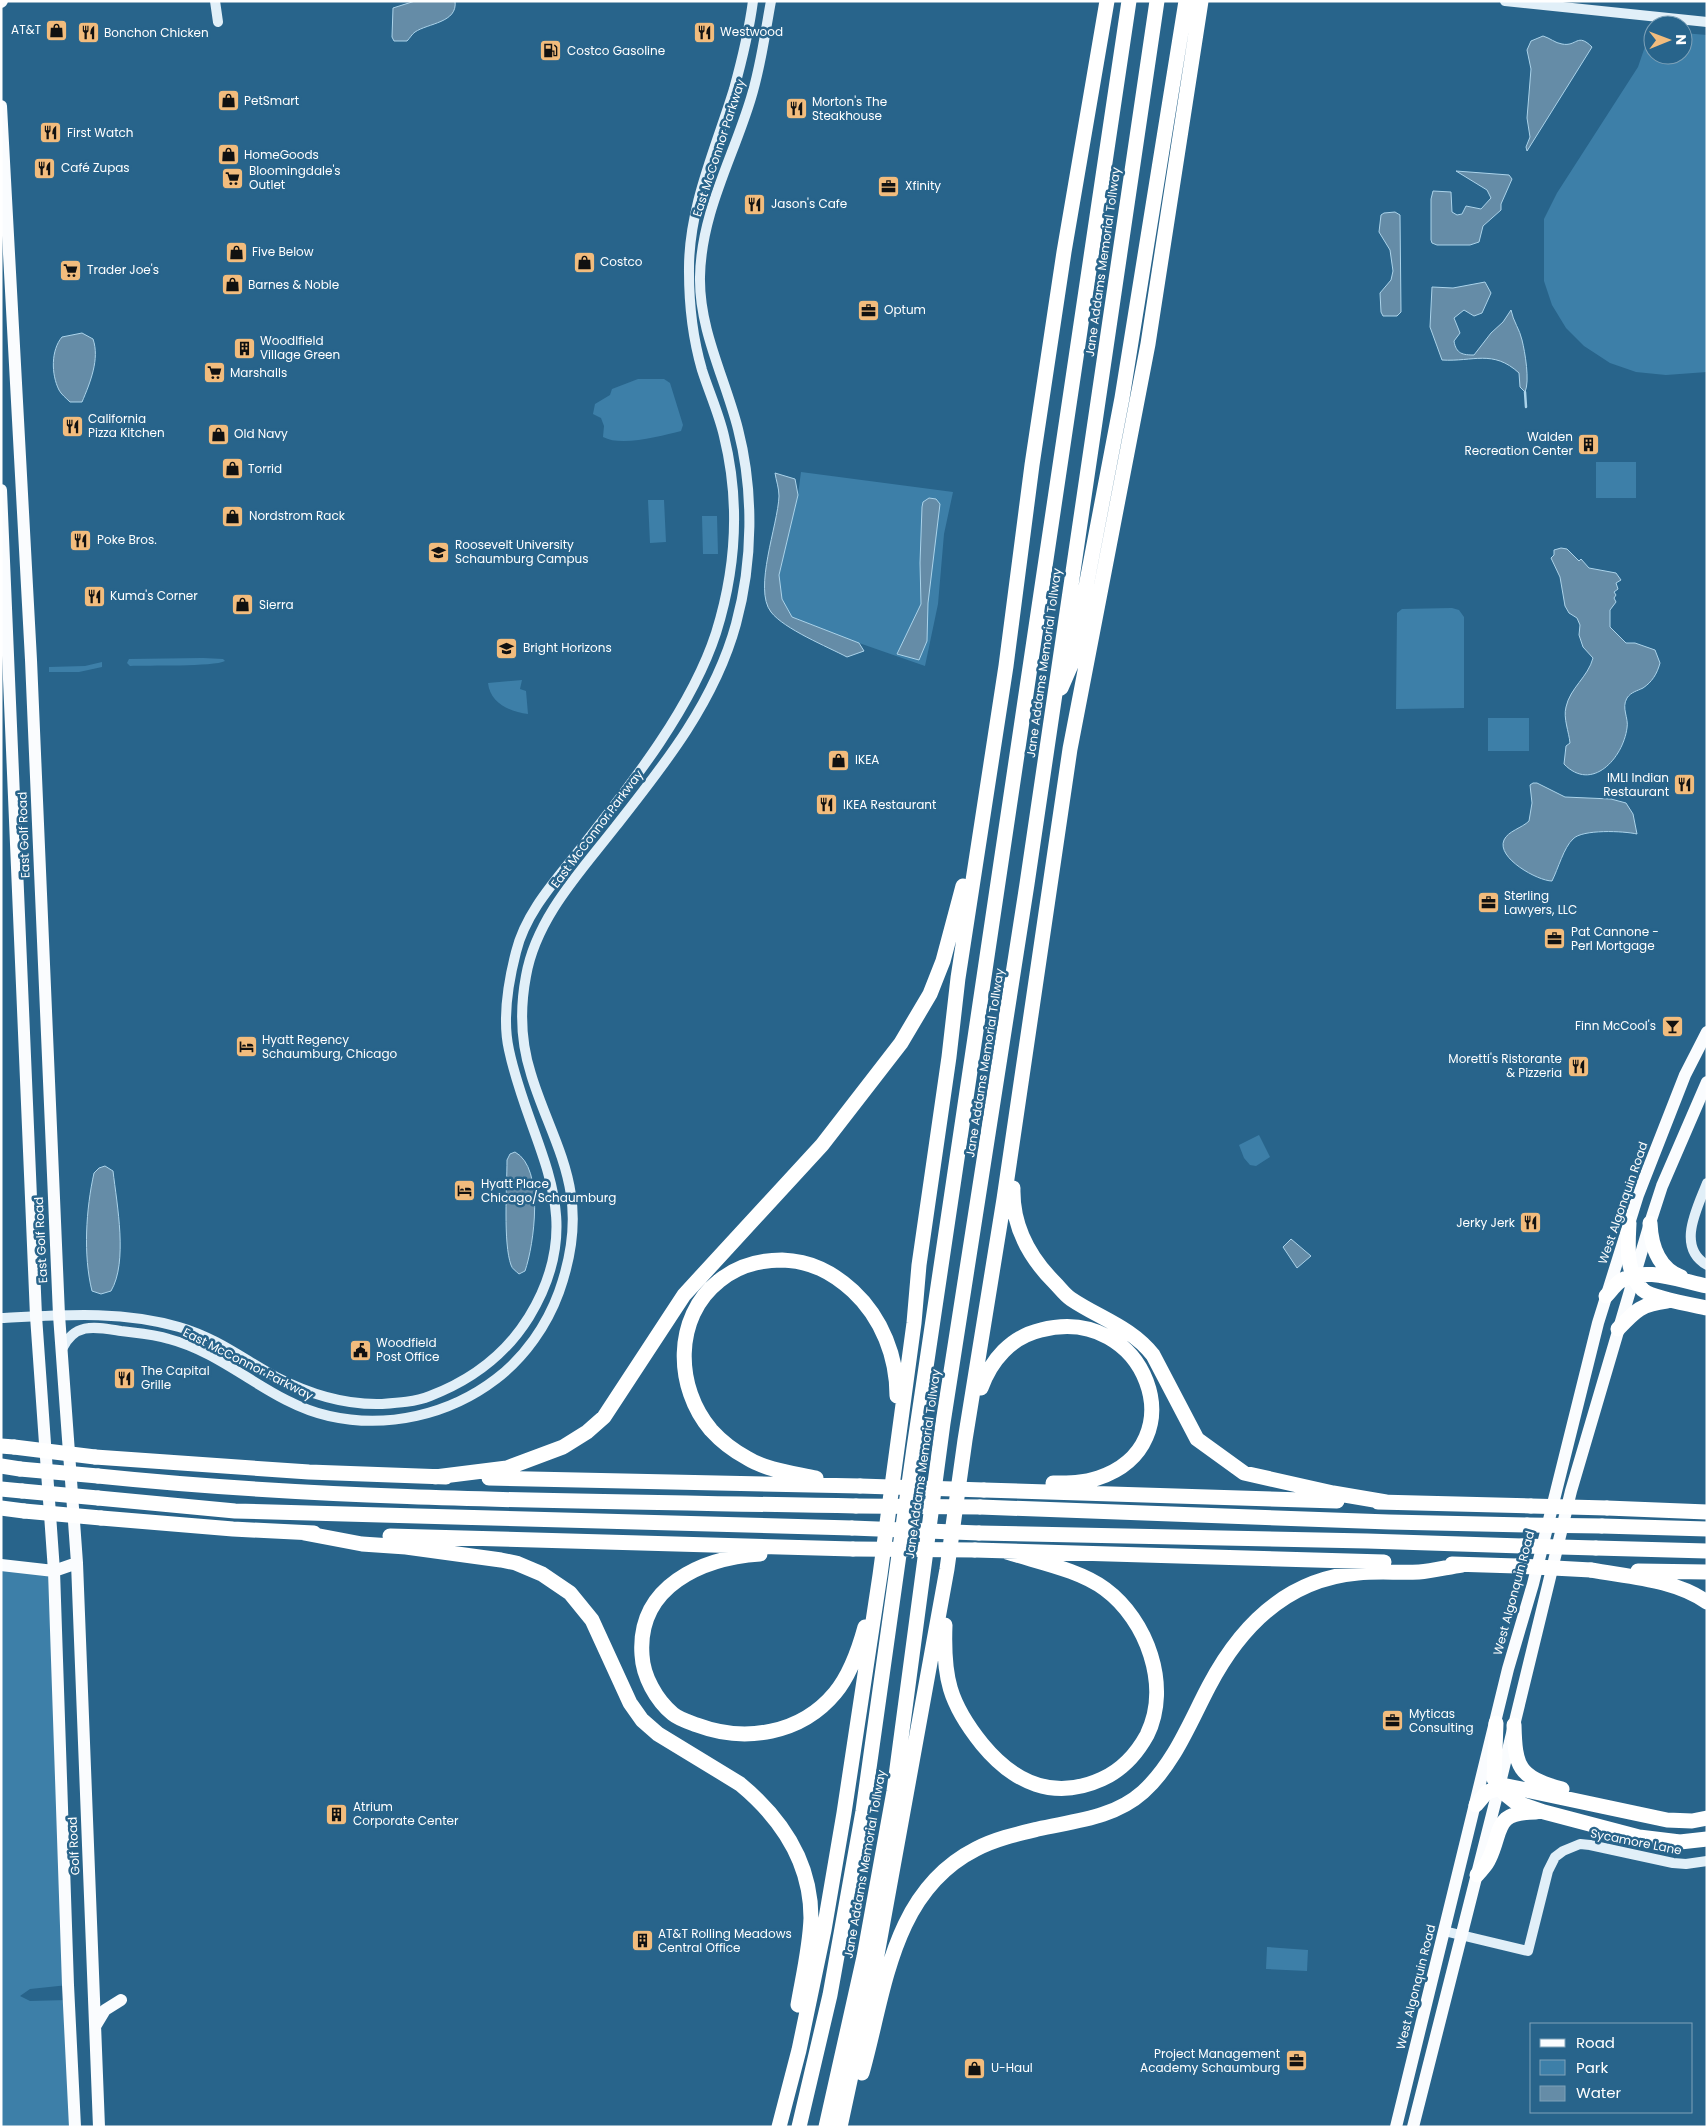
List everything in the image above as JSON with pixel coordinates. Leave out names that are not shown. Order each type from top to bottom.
[{"type":"highway","points":[[778,2127],[799,2050],[824,1930],[880,1575],[958,978],[1006,666],[1032,465],[1064,252],[1107,1]]},
{"type":"highway","name":"Jane Addams Memorial Tollway","points":[[799,2127],[830,1994],[863,1811],[916,1438],[1128,1]]},
{"type":"highway","name":"Jane Addams Memorial Tollway","points":[[826,2127],[864,1957],[894,1791],[944,1423],[975,1229],[1157,1]]},
{"type":"highway","points":[[1053,705],[1071,665],[1122,398],[1186,1]]},
{"type":"highway","points":[[840,2127],[878,1955],[947,1569],[1070,749],[1148,344],[1201,1]]},
{"type":"highway","points":[[435,1477],[507,1468],[563,1447],[588,1432],[604,1417],[684,1295],[822,1145],[902,1043],[930,994],[943,961],[953,927],[1006,666]]},
{"type":"highway","points":[[1028,1030],[1027,1098],[1012,1200],[1024,1242],[1044,1271],[1070,1299],[1116,1324],[1146,1346],[1153,1354],[1197,1439],[1244,1473],[1333,1493],[1386,1502]]},
{"type":"highway","points":[[1629,1223],[1629,1261],[1634,1276],[1644,1291],[1671,1300],[1707,1308]]},
{"type":"highway","points":[[1650,1223],[1654,1249],[1663,1266],[1673,1274],[1706,1286]]},
{"type":"highway","points":[[853,1486],[764,1466],[748,1459],[711,1430],[700,1414],[689,1391],[683,1356],[687,1326],[694,1309],[709,1288],[736,1269],[770,1260],[806,1263],[821,1268],[844,1283],[867,1307],[885,1335],[896,1378],[899,1427]]},
{"type":"highway","points":[[1606,1296],[1620,1282],[1634,1276],[1649,1274],[1706,1286]]},
{"type":"highway","points":[[1618,1329],[1634,1311],[1643,1306],[1671,1300]]},
{"type":"highway","points":[[965,1440],[988,1370],[1011,1344],[1034,1331],[1063,1326],[1086,1328],[1100,1332],[1112,1339],[1128,1353],[1146,1377],[1151,1395],[1150,1422],[1145,1438],[1138,1450],[1126,1463],[1106,1475],[1088,1481],[1012,1483],[987,1490]]},
{"type":"highway","points":[[8,1446],[95,1457],[309,1472],[435,1477],[853,1486],[1707,1512]]},
{"type":"highway","points":[[1,1466],[240,1490],[488,1499],[980,1507],[1389,1522],[1707,1529]]},
{"type":"highway","points":[[1,1489],[235,1511],[1707,1551]]},
{"type":"highway","points":[[1647,1510],[1707,1503]]},
{"type":"highway","points":[[1,1508],[233,1529],[304,1533],[853,1549],[975,1550],[1707,1572]]},
{"type":"highway","points":[[304,1533],[362,1544],[406,1546],[494,1558],[516,1563],[542,1574],[570,1593],[592,1620],[630,1703],[642,1720],[658,1734],[740,1784],[776,1818],[785,1830],[799,1857],[806,1881],[811,1914],[802,1985],[778,2127]]},
{"type":"highway","points":[[829,1548],[735,1557],[692,1571],[675,1581],[661,1593],[651,1607],[644,1625],[641,1644],[642,1664],[653,1690],[673,1714],[710,1730],[734,1735],[774,1730],[807,1717],[836,1692],[851,1666],[880,1575]]},
{"type":"highway","points":[[947,1569],[944,1651],[946,1670],[952,1698],[967,1724],[994,1757],[1020,1777],[1051,1789],[1065,1790],[1087,1786],[1115,1773],[1126,1764],[1147,1734],[1154,1712],[1156,1684],[1148,1647],[1135,1620],[1106,1590],[1073,1573],[1007,1552]]},
{"type":"highway","points":[[844,2127],[873,2033],[891,1958],[902,1927],[934,1878],[959,1859],[987,1844],[1020,1834],[1099,1816],[1124,1805],[1142,1792],[1168,1764],[1215,1675],[1238,1640],[1264,1611],[1291,1593],[1319,1581],[1344,1574],[1420,1572],[1462,1565]]},
{"type":"highway","points":[[1591,1570],[1654,1581],[1690,1592],[1707,1602]]},
{"type":"highway","points":[[1496,1722],[1494,1779],[1505,1794],[1515,1802],[1544,1812],[1638,1837],[1680,1842],[1707,1839]]},
{"type":"highway","points":[[1514,1724],[1516,1759],[1526,1774],[1543,1783],[1597,1798],[1627,1810]]},
{"type":"highway","points":[[1476,1805],[1487,1792],[1507,1786],[1681,1821],[1707,1818]]},
{"type":"highway","points":[[1477,1875],[1489,1860],[1497,1832],[1504,1821],[1518,1813],[1544,1812]]},
{"type":"main road","name":"East Golf Road","points":[[1,106],[31,660],[58,1315],[77,1563]]},
{"type":"main road","name":"East Golf Road","points":[[1,490],[36,1316],[54,1572]]},
{"type":"main road","name":"West Algonquin Road","points":[[1396,2127],[1582,1380],[1629,1223],[1660,1138],[1686,1075],[1707,1032]]},
{"type":"main road","points":[[1413,2127],[1462,1936],[1571,1491],[1662,1186],[1706,1084]]},
{"type":"main road","points":[[1,1565],[54,1572],[77,1563]]},
{"type":"main road","name":"Golf Road","points":[[77,1563],[100,2127]]},
{"type":"main road","name":"Golf Road","points":[[54,1572],[68,1985],[75,2127]]},
{"type":"main road","points":[[96,2025],[105,2010],[121,2000]]},
{"type":"street","points":[[215,1],[218,22],[220,1]]},
{"type":"street","name":"East McConnor Parkway","points":[[1,1318],[78,1314],[143,1319],[180,1327],[216,1340],[300,1389],[341,1401],[370,1404],[417,1400],[471,1377],[490,1363],[516,1337],[532,1312],[545,1285],[555,1253],[555,1200],[552,1183],[520,1090],[509,1050],[506,1022],[512,974],[517,948],[534,912],[615,804],[689,696],[712,646],[725,601],[733,552],[731,482],[724,434],[697,348],[691,312],[688,268],[696,212],[748,36],[753,1]]},
{"type":"street","name":"East McConnor Parkway","points":[[61,1350],[67,1338],[75,1331],[89,1328],[172,1339],[218,1361],[301,1407],[330,1416],[398,1420],[442,1408],[466,1398],[500,1376],[537,1335],[554,1306],[568,1266],[572,1230],[572,1198],[562,1159],[531,1076],[527,1059],[522,1018],[526,974],[541,932],[571,882],[622,819],[696,719],[717,676],[736,626],[749,536],[748,496],[739,432],[704,323],[700,301],[701,258],[704,235],[722,174],[751,99],[771,1]]},
{"type":"street","points":[[1505,1],[1707,22]]},
{"type":"street","points":[[1707,1183],[1690,1227],[1690,1238],[1695,1256],[1707,1266]]},
{"type":"street","name":"Sycamore Lane","points":[[1462,1936],[1528,1951],[1548,1871],[1555,1857],[1571,1846],[1585,1844],[1659,1861],[1686,1864],[1707,1860]]},
{"type":"street","points":[[1444,1931],[1462,1936]]},
{"type":"green space","points":[[1693,34],[1707,35],[1707,372],[1666,375],[1636,372],[1610,363],[1584,346],[1566,328],[1552,305],[1544,281],[1544,219],[1557,193],[1638,67],[1643,52],[1643,65],[1693,65]]},
{"type":"green space","points":[[638,379],[664,379],[670,383],[683,425],[681,431],[630,441],[611,440],[603,437],[604,426],[601,418],[593,414],[595,404],[610,395],[612,389]]},
{"type":"green space","points":[[1596,462],[1636,462],[1636,498],[1596,498]]},
{"type":"green space","points":[[801,472],[953,492],[944,534],[938,604],[925,666],[792,617],[782,599],[779,575],[798,495]]},
{"type":"green space","points":[[648,500],[664,500],[666,542],[650,543]]},
{"type":"green space","points":[[702,516],[717,516],[718,554],[703,554]]},
{"type":"green space","points":[[1452,608],[1459,610],[1464,617],[1464,708],[1396,709],[1397,613],[1402,609]]},
{"type":"green space","points":[[129,659],[223,659],[225,661],[180,665],[130,666],[127,663]]},
{"type":"green space","points":[[102,662],[102,667],[79,672],[49,672],[49,667],[85,666]]},
{"type":"green space","points":[[522,680],[520,689],[526,691],[528,714],[508,709],[502,705],[493,696],[488,683]]},
{"type":"green space","points":[[1488,718],[1529,718],[1529,751],[1488,751]]},
{"type":"green space","points":[[1259,1135],[1270,1157],[1256,1166],[1250,1165],[1244,1158],[1239,1145]]},
{"type":"green space","points":[[1,1565],[54,1571],[68,1985],[30,1989],[20,1996],[30,2001],[68,2000],[75,2127],[1,2127]]},
{"type":"green space","points":[[1267,1947],[1308,1950],[1307,1971],[1266,1969]]},
{"type":"water","points":[[415,1],[455,1],[455,8],[447,18],[415,32],[407,41],[394,41],[392,37],[393,8]]},
{"type":"water","points":[[1543,36],[1562,44],[1571,44],[1580,40],[1592,47],[1527,151],[1526,147],[1530,137],[1527,118],[1531,69],[1527,50],[1531,41]]},
{"type":"water","points":[[1456,171],[1509,175],[1512,179],[1501,204],[1501,210],[1483,226],[1479,242],[1470,245],[1437,245],[1432,243],[1431,240],[1431,199],[1433,191],[1451,192],[1452,212],[1457,215],[1462,214],[1466,206],[1481,209],[1491,198],[1487,190]]},
{"type":"water","points":[[1395,212],[1400,215],[1401,312],[1397,316],[1383,316],[1380,293],[1391,280],[1393,271],[1390,250],[1379,232],[1381,215]]},
{"type":"water","points":[[1485,282],[1491,293],[1482,313],[1474,316],[1464,310],[1454,318],[1460,333],[1454,341],[1456,349],[1467,355],[1474,355],[1511,310],[1521,336],[1524,352],[1527,374],[1525,392],[1520,387],[1519,373],[1500,361],[1482,358],[1442,360],[1430,327],[1432,287],[1453,288]]},
{"type":"water","points":[[82,333],[93,339],[95,363],[82,402],[70,402],[60,392],[56,384],[54,355],[58,342],[62,337]]},
{"type":"water","points":[[775,473],[795,479],[798,495],[779,575],[782,599],[792,617],[859,643],[864,651],[847,657],[818,643],[777,618],[771,612],[766,602],[765,573],[779,496]]},
{"type":"water","points":[[929,498],[936,499],[940,504],[928,603],[927,641],[919,660],[897,654],[921,604],[922,507],[923,502]]},
{"type":"water","points":[[1567,549],[1579,561],[1581,559],[1589,568],[1616,573],[1621,580],[1616,583],[1618,589],[1614,592],[1616,602],[1610,610],[1610,627],[1626,643],[1635,643],[1655,650],[1660,663],[1656,674],[1649,683],[1632,693],[1625,702],[1627,728],[1624,739],[1613,760],[1605,768],[1585,775],[1575,772],[1564,764],[1566,746],[1570,743],[1565,711],[1571,694],[1591,665],[1593,658],[1583,647],[1579,635],[1580,625],[1577,618],[1569,613],[1565,606],[1560,577],[1551,558],[1554,555],[1554,550]]},
{"type":"water","points":[[1537,783],[1565,797],[1611,799],[1626,803],[1633,814],[1637,834],[1594,832],[1578,836],[1567,847],[1552,881],[1537,877],[1512,861],[1503,847],[1506,837],[1529,821],[1532,803],[1530,785]]},
{"type":"water","points":[[515,1152],[524,1161],[530,1174],[534,1190],[535,1208],[528,1259],[525,1271],[519,1274],[511,1265],[506,1229],[507,1160],[510,1154]]},
{"type":"water","points":[[105,1166],[113,1171],[119,1216],[120,1249],[116,1279],[111,1291],[101,1294],[92,1291],[87,1262],[87,1232],[89,1202],[94,1173],[99,1168]]},
{"type":"water","points":[[1291,1239],[1311,1256],[1297,1268],[1283,1247]]},
{"type":"waterway","points":[[1525,392],[1526,407]]},
{"type":"place","name":"AT&T","points":[[57,30]]},
{"type":"place","name":"Westwood","points":[[704,32]]},
{"type":"place","name":"Bonchon Chicken","points":[[88,33]]},
{"type":"place","name":"Costco Gasoline","points":[[551,51]]},
{"type":"place","name":"PetSmart","points":[[228,101]]},
{"type":"place","name":"Morton's The Steakhouse","points":[[796,109]]},
{"type":"place","name":"First Watch","points":[[51,133]]},
{"type":"place","name":"HomeGoods","points":[[228,155]]},
{"type":"place","name":"Café Zupas","points":[[45,168]]},
{"type":"place","name":"Bloomingdale's Outlet","points":[[233,178]]},
{"type":"place","name":"Xfinity","points":[[889,186]]},
{"type":"place","name":"Jason's Cafe","points":[[755,204]]},
{"type":"place","name":"Five Below","points":[[236,252]]},
{"type":"place","name":"Costco","points":[[584,262]]},
{"type":"place","name":"Trader Joe's","points":[[71,270]]},
{"type":"place","name":"Barnes & Noble","points":[[232,285]]},
{"type":"place","name":"Optum","points":[[868,310]]},
{"type":"place","name":"Woodlfield Village Green","points":[[244,348]]},
{"type":"place","name":"Marshalls","points":[[214,373]]},
{"type":"place","name":"California Pizza Kitchen","points":[[72,426]]},
{"type":"place","name":"Old Navy","points":[[218,434]]},
{"type":"place","name":"Walden Recreation Center","points":[[1589,444]]},
{"type":"place","name":"Torrid","points":[[232,469]]},
{"type":"place","name":"Nordstrom Rack","points":[[233,516]]},
{"type":"place","name":"Poke Bros.","points":[[81,540]]},
{"type":"place","name":"Roosevelt University Schaumburg Campus","points":[[439,552]]},
{"type":"place","name":"Kuma's Corner","points":[[94,596]]},
{"type":"place","name":"Sierra","points":[[243,605]]},
{"type":"place","name":"Bright Horizons","points":[[507,648]]},
{"type":"place","name":"IKEA","points":[[839,760]]},
{"type":"place","name":"IMLI Indian Restaurant","points":[[1685,785]]},
{"type":"place","name":"IKEA Restaurant","points":[[827,805]]},
{"type":"place","name":"Sterling Lawyers, LLC","points":[[1488,903]]},
{"type":"place","name":"Pat Cannone - Perl Mortgage","points":[[1555,939]]},
{"type":"place","name":"Finn McCool's","points":[[1672,1026]]},
{"type":"place","name":"Hyatt Regency Schaumburg, Chicago","points":[[246,1047]]},
{"type":"place","name":"Moretti's Ristorante & Pizzeria","points":[[1578,1066]]},
{"type":"place","name":"Hyatt Place Chicago/Schaumburg","points":[[465,1191]]},
{"type":"place","name":"Jerky Jerk","points":[[1531,1223]]},
{"type":"place","name":"Woodfield Post Office","points":[[360,1350]]},
{"type":"place","name":"The Capital Grille","points":[[125,1378]]},
{"type":"place","name":"Myticas Consulting","points":[[1393,1721]]},
{"type":"place","name":"Atrium Corporate Center","points":[[337,1814]]},
{"type":"place","name":"AT&T Rolling Meadows Central Office","points":[[642,1941]]},
{"type":"place","name":"Project Management Academy Schaumburg","points":[[1296,2061]]},
{"type":"place","name":"U-Haul","points":[[975,2068]]}]
